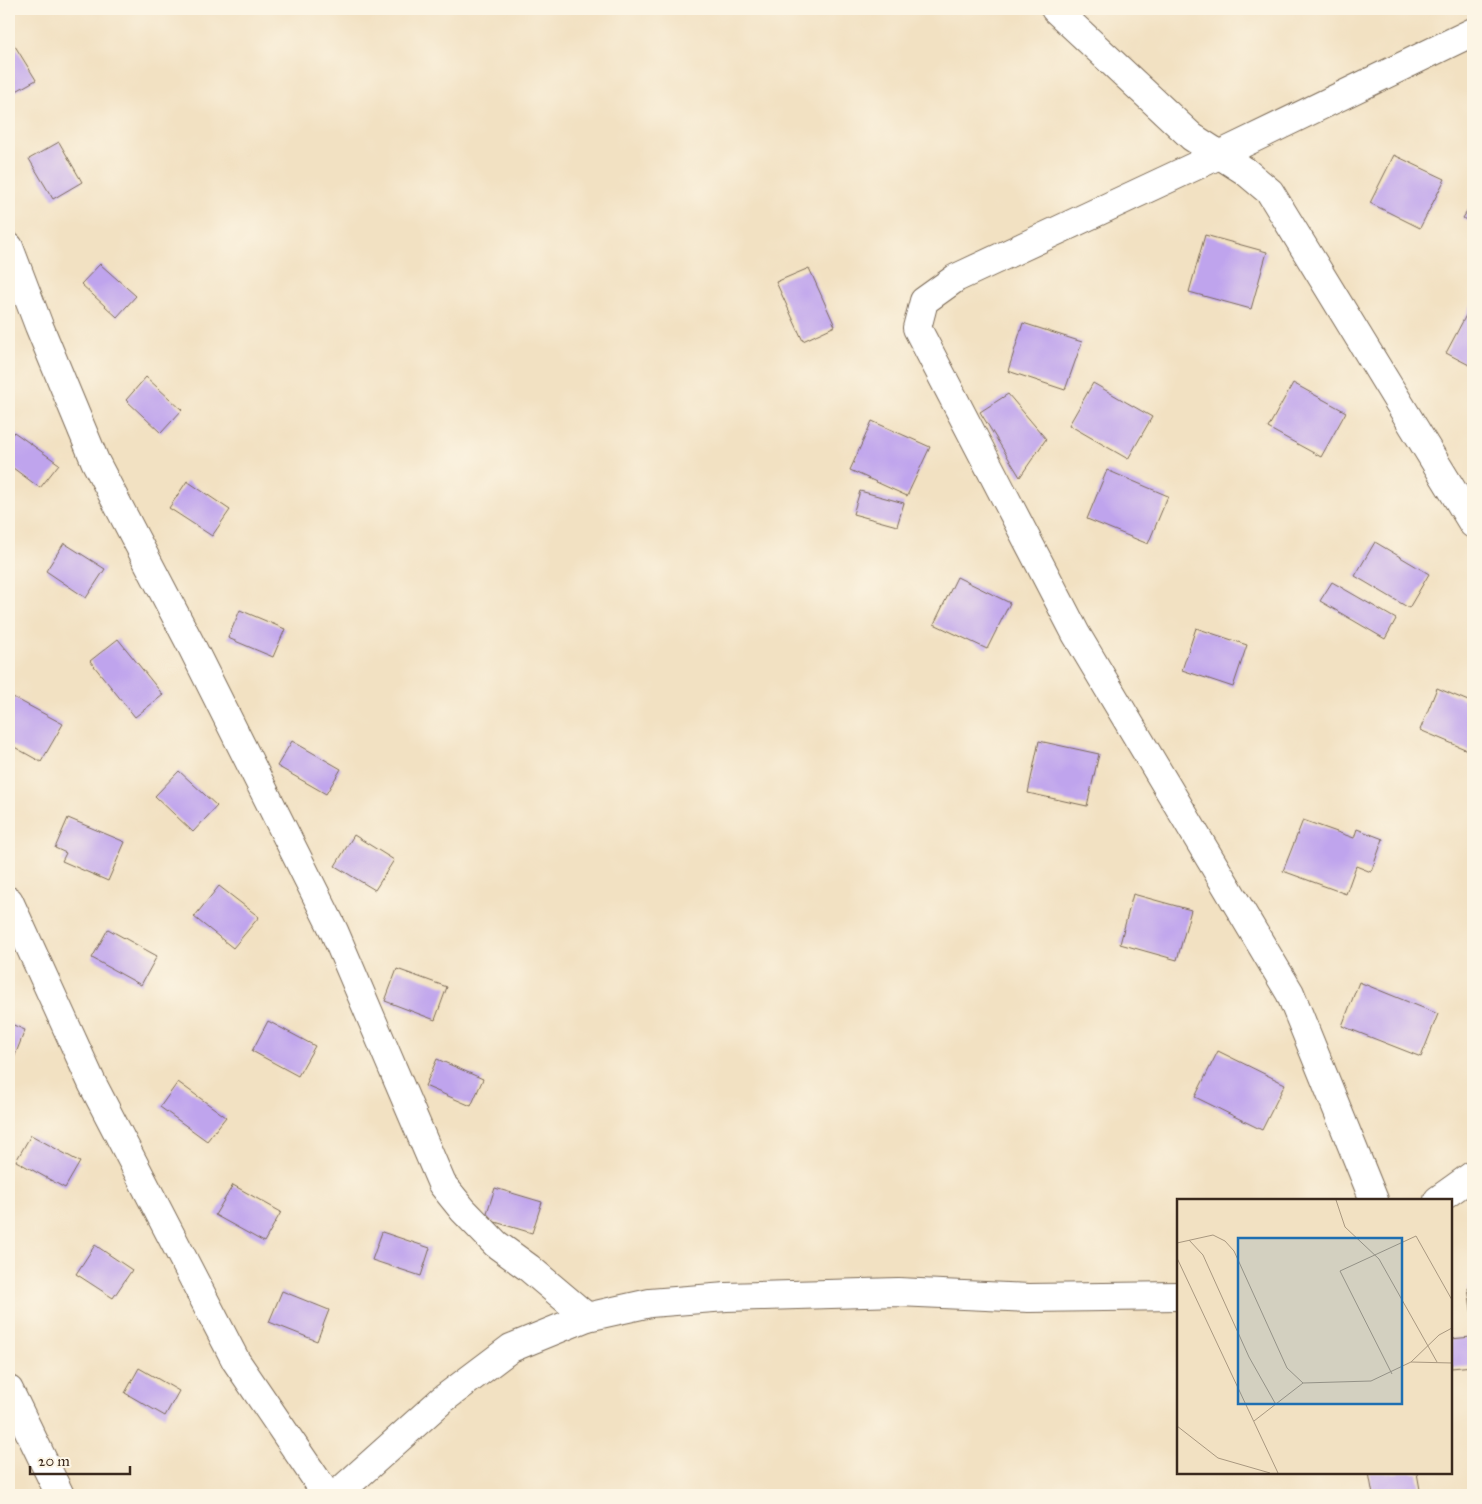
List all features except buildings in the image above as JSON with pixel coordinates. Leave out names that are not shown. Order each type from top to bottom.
[{"type":"street","points":[[1055,9],[1192,137],[1245,171],[1270,192],[1473,524]]},
{"type":"street","points":[[1374,1199],[1290,993],[1076,634],[917,328],[924,301],[956,278],[1219,155],[1473,32]]},
{"type":"street","points":[[9,247],[95,462],[191,646],[334,931],[442,1184],[496,1244],[529,1268],[587,1317]]},
{"type":"street","points":[[9,901],[92,1083],[236,1361],[327,1495]]},
{"type":"street","points":[[1439,1199],[1473,1175]]},
{"type":"street","points":[[336,1495],[442,1400],[511,1348],[587,1317],[650,1303],[726,1297],[898,1292],[1029,1298],[1177,1296]]},
{"type":"street","points":[[9,1390],[60,1495]]}]
